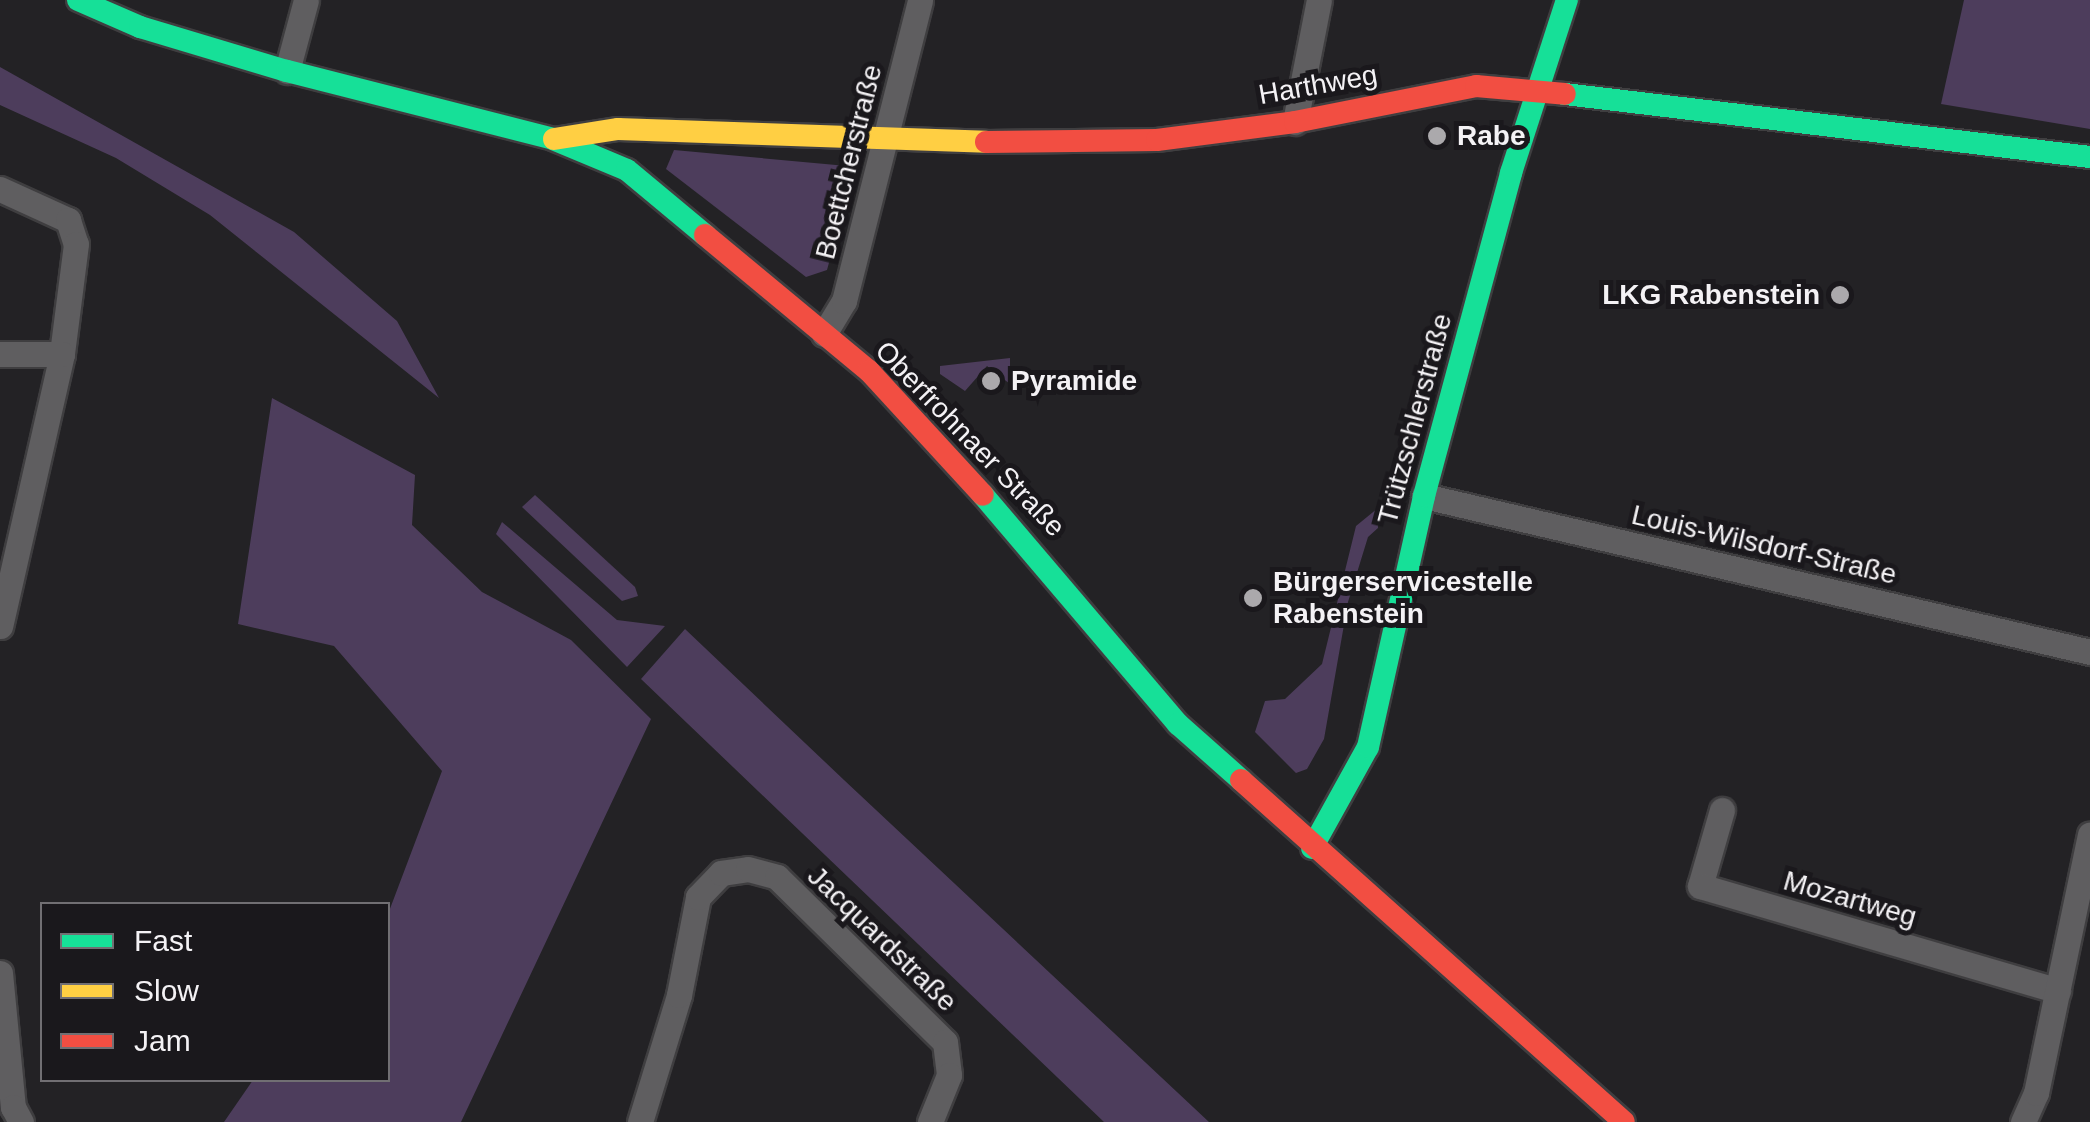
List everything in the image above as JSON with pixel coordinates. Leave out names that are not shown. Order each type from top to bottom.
[{"type":"street","name":"Oberfrohnaer Straße","points":[[78,0],[140,27],[287,71],[553,139],[626,170],[824,334],[946,448],[1178,724],[1312,848],[1624,1122]]},
{"type":"street","points":[[287,71],[306,0]]},
{"type":"street","name":"Boettcherstraße","points":[[824,334],[844,300],[888,140],[920,0]]},
{"type":"street","points":[[1295,122],[1319,0]]},
{"type":"street","name":"Trützschlerstraße","points":[[1312,848],[1368,747],[1424,496],[1535,91],[1567,0]]},
{"type":"street","name":"Harthweg","points":[[553,139],[618,129],[888,140],[1157,140],[1295,122],[1476,86],[2090,158]]},
{"type":"street","points":[[0,189],[68,220],[76,274],[62,354],[0,626]]},
{"type":"street","points":[[0,354],[62,354]]},
{"type":"street","name":"Louis-Wilsdorf-Straße","points":[[1424,496],[2090,652]]},
{"type":"street","name":"Mozartweg","points":[[1722,810],[1700,886],[2058,990]]},
{"type":"street","points":[[2023,1122],[2036,1093],[2090,834]]},
{"type":"street","name":"Jacquardstraße","points":[[640,1122],[679,994],[698,897],[721,874],[748,868],[777,878],[945,1042],[949,1075],[930,1122]]},
{"type":"street","points":[[0,973],[11,1112]]},
{"type":"shaded area","points":[[1964,0],[2090,0],[2090,129],[1941,104]]},
{"type":"shaded area","points":[[0,67],[294,232],[397,321],[439,398],[210,215],[116,158],[0,105]]},
{"type":"shaded area","points":[[674,150],[847,166],[853,174],[827,270],[806,277],[666,169]]},
{"type":"shaded area","points":[[1010,358],[1010,384],[987,366],[965,391],[940,374],[940,366]]},
{"type":"shaded area","points":[[272,398],[415,475],[412,525],[482,592],[571,640],[651,719],[461,1122],[224,1122],[252,1082],[390,1082],[390,909],[442,771],[334,646],[238,624]]},
{"type":"shaded area","points":[[535,495],[635,587],[638,596],[622,601],[522,507]]},
{"type":"shaded area","points":[[1378,508],[1378,528],[1368,537],[1348,602],[1324,739],[1307,769],[1296,773],[1255,732],[1265,701],[1285,699],[1322,664],[1356,526]]},
{"type":"shaded area","points":[[502,522],[617,620],[665,626],[627,667],[496,534]]},
{"type":"shaded area","points":[[685,629],[1209,1122],[1104,1122],[641,679]]},
{"type":"traffic: fast","points":[[78,0],[140,27],[287,71],[553,139],[627,170],[705,235]]},
{"type":"traffic: fast","points":[[1312,848],[1368,747],[1424,496],[1511,173],[1567,0]]},
{"type":"traffic: fast","points":[[1565,94],[2090,157]]},
{"type":"traffic: fast","points":[[983,495],[1178,724],[1241,780]]},
{"type":"traffic: slow","points":[[554,139],[618,129],[986,142]]},
{"type":"traffic: jam","points":[[986,142],[1157,140],[1295,122],[1476,86],[1565,94]]},
{"type":"traffic: jam","points":[[705,235],[869,371],[983,495]]},
{"type":"traffic: jam","points":[[1241,780],[1624,1122]]},
{"type":"place","name":"Rabe","points":[[1437,136]]},
{"type":"place","name":"LKG Rabenstein","points":[[1840,295]]},
{"type":"place","name":"Pyramide","points":[[991,381]]},
{"type":"place","name":"Bürgerservicestelle Rabenstein","points":[[1253,598]]}]
